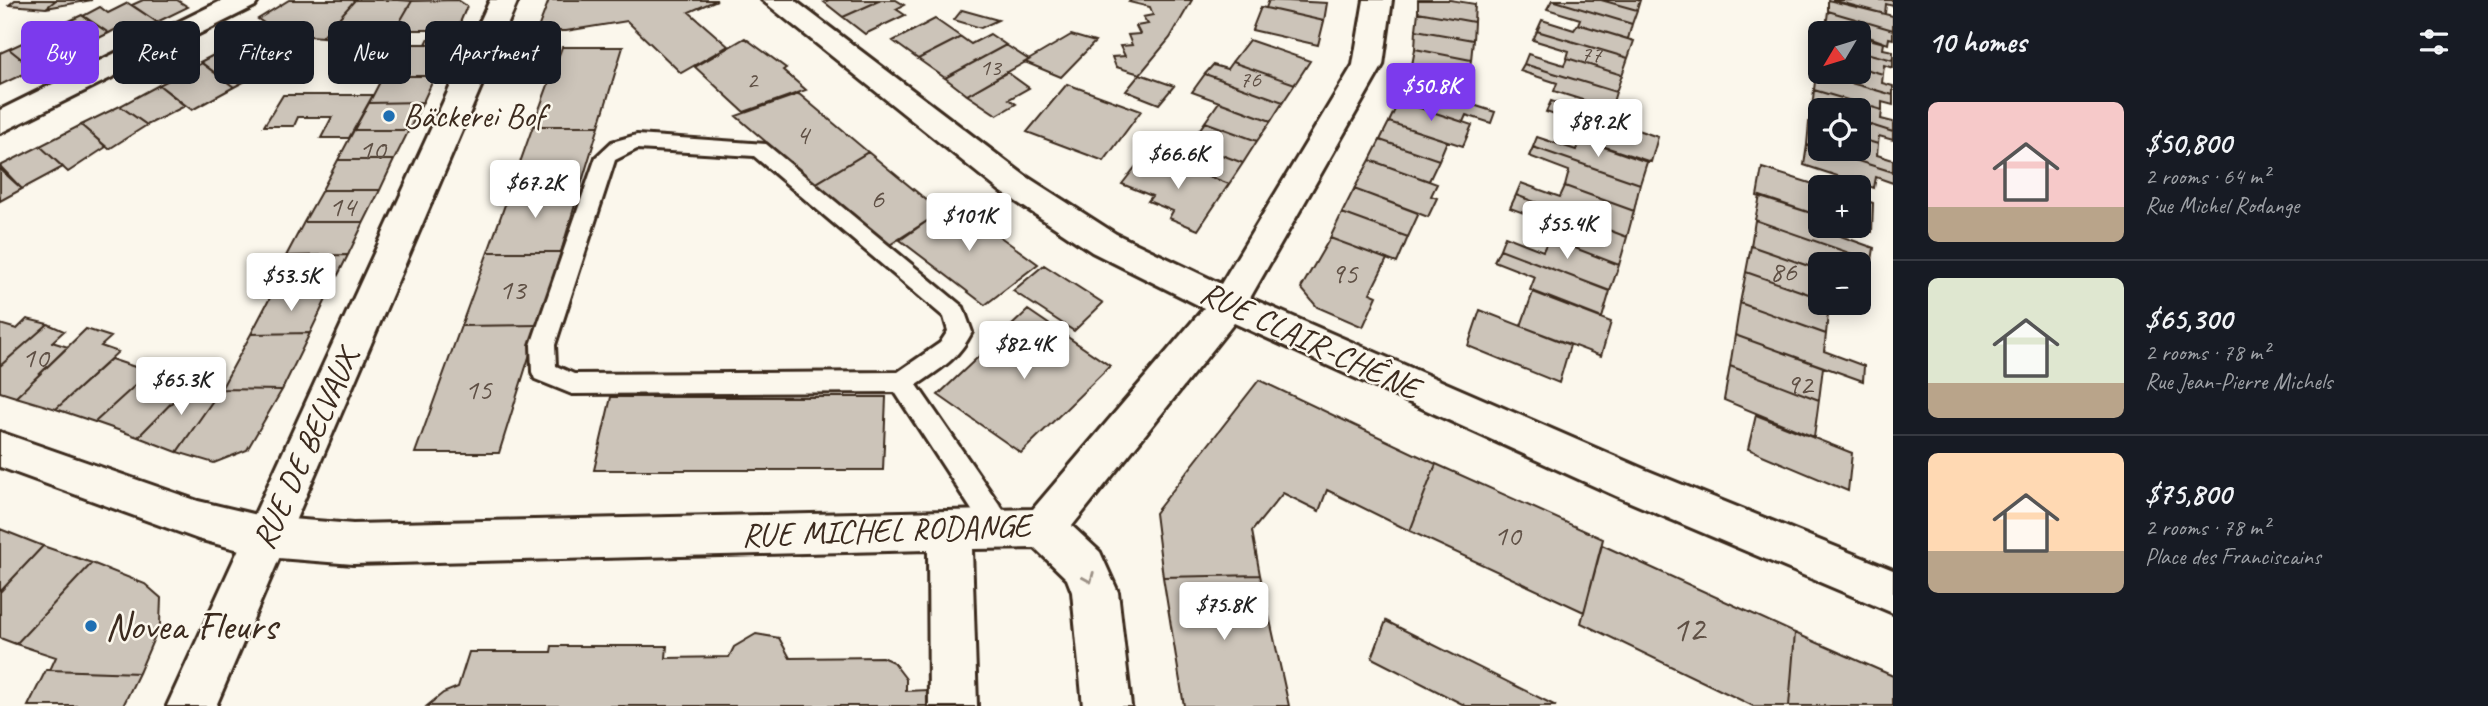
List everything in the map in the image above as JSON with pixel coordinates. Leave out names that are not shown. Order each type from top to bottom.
[{"type":"street","points":[[0,123],[245,0]]},
{"type":"street","name":"RUE DE BELVAUX","points":[[191,706],[504,0]]},
{"type":"street","name":"RUE CLAIR-CHÊNE","points":[[776,0],[1012,183],[1104,243],[1228,304],[1631,483],[1893,592]]},
{"type":"street","name":"RUE MICHEL RODANGE","points":[[0,449],[198,520],[266,537],[354,544],[1044,528],[1202,339],[1228,304],[1368,65],[1377,0]]},
{"type":"street","points":[[1044,528],[1084,566],[1095,592],[1107,706]]},
{"type":"street","points":[[950,530],[953,706]]},
{"type":"lane","points":[[637,142],[759,149],[955,313],[960,332],[949,350],[902,382],[572,384],[544,372],[543,345],[606,157],[619,147],[637,142]]},
{"type":"lane","points":[[902,382],[1000,529]]},
{"type":"building","points":[[15,0],[56,0],[46,8],[9,5]]},
{"type":"building","points":[[56,0],[92,0],[46,8]]},
{"type":"building","points":[[143,0],[177,0],[188,7],[156,21],[132,5]]},
{"type":"building","points":[[289,0],[355,0],[336,21],[328,21],[328,30],[322,37],[314,36],[314,21],[258,19]]},
{"type":"building","points":[[355,0],[412,1],[400,21],[336,21]]},
{"type":"building","points":[[458,0],[467,6],[461,21],[425,21],[425,30],[411,30],[411,21],[400,21],[412,1]]},
{"type":"building","points":[[549,0],[717,0],[689,12],[728,46],[681,73],[627,21],[561,31],[561,21],[541,21]]},
{"type":"building","points":[[881,0],[843,17],[824,2]]},
{"type":"building","points":[[881,0],[896,0],[904,5],[896,9],[905,15],[865,34],[843,17]]},
{"type":"building","points":[[1192,0],[1170,38],[1140,74],[1116,67],[1112,57],[1125,56],[1120,46],[1132,45],[1128,35],[1140,34],[1136,26],[1148,24],[1143,17],[1153,15],[1150,7],[1129,2]]},
{"type":"building","points":[[1269,0],[1327,3],[1324,21],[1266,8]]},
{"type":"building","points":[[1418,0],[1450,0],[1475,4],[1474,22],[1418,12]]},
{"type":"building","points":[[1552,0],[1632,24],[1628,39],[1578,24],[1580,19],[1547,9]]},
{"type":"building","points":[[1552,0],[1601,0],[1637,10],[1632,24]]},
{"type":"building","points":[[1601,0],[1640,0],[1637,10]]},
{"type":"building","points":[[1828,0],[1893,16],[1893,30],[1871,24],[1871,21],[1828,11]]},
{"type":"building","points":[[1832,0],[1893,0],[1893,6],[1886,4],[1885,14]]},
{"type":"building","points":[[128,3],[155,21],[113,21],[113,31],[109,33],[99,26],[99,21],[91,21],[83,16],[100,7],[108,13]]},
{"type":"building","points":[[1261,7],[1324,21],[1318,45],[1252,30]]},
{"type":"building","points":[[962,10],[998,20],[981,28],[954,20]]},
{"type":"building","points":[[1828,11],[1862,21],[1827,21]]},
{"type":"building","points":[[1418,12],[1474,22],[1473,40],[1416,30]]},
{"type":"building","points":[[82,15],[91,21],[69,21]]},
{"type":"building","points":[[935,19],[961,37],[918,59],[893,41]]},
{"type":"building","points":[[1542,20],[1574,30],[1578,24],[1634,41],[1628,58],[1537,31]]},
{"type":"building","points":[[1871,24],[1893,30],[1893,39],[1889,38],[1888,44],[1871,38]]},
{"type":"building","points":[[99,26],[109,33],[99,38]]},
{"type":"building","points":[[1416,30],[1473,40],[1471,60],[1415,49]]},
{"type":"building","points":[[1537,31],[1628,58],[1622,75],[1567,58],[1569,51],[1533,40]]},
{"type":"building","points":[[990,34],[1006,45],[945,78],[918,59],[961,37],[971,44]]},
{"type":"building","points":[[1071,35],[1095,42],[1061,77],[1025,62]]},
{"type":"building","points":[[745,38],[786,68],[783,70],[806,90],[744,112],[695,67]]},
{"type":"building","points":[[1249,40],[1310,61],[1295,84],[1232,62]]},
{"type":"building","points":[[1871,40],[1884,43],[1883,49],[1893,51],[1893,60],[1871,54]]},
{"type":"building","points":[[21,43],[21,59],[9,49]]},
{"type":"building","points":[[411,44],[425,44],[425,76],[411,76]]},
{"type":"building","points":[[1006,45],[1029,60],[967,95],[945,78]]},
{"type":"building","points":[[562,47],[623,47],[599,126],[533,126],[548,84],[561,84]]},
{"type":"building","points":[[9,49],[21,59],[21,75],[0,85],[0,53]]},
{"type":"building","points":[[1415,49],[1471,60],[1468,78],[1412,65]]},
{"type":"building","points":[[1528,54],[1564,65],[1567,58],[1622,75],[1616,92],[1524,64]]},
{"type":"building","points":[[1871,54],[1893,60],[1893,68],[1884,65],[1883,74],[1871,71]]},
{"type":"building","points":[[214,55],[214,72],[200,62]]},
{"type":"building","points":[[1232,62],[1295,84],[1283,102],[1205,74],[1213,65],[1227,69]]},
{"type":"building","points":[[200,64],[214,72],[214,84],[230,84],[234,87],[192,110],[159,85],[200,84]]},
{"type":"building","points":[[1524,64],[1616,92],[1611,109],[1554,91],[1557,83],[1520,71]]},
{"type":"building","points":[[1412,65],[1468,78],[1461,101],[1408,84]]},
{"type":"building","points":[[1871,71],[1883,74],[1882,83],[1893,86],[1893,95],[1854,84],[1871,84]]},
{"type":"building","points":[[1007,72],[1029,88],[1009,99],[1016,104],[997,115],[967,95]]},
{"type":"building","points":[[1140,74],[1174,86],[1159,104],[1126,91]]},
{"type":"building","points":[[1205,74],[1283,102],[1271,121],[1192,92]]},
{"type":"building","points":[[411,76],[425,76],[425,84],[431,84],[423,102],[369,103],[379,84],[411,84]]},
{"type":"building","points":[[1067,84],[1141,111],[1104,161],[1027,132]]},
{"type":"building","points":[[1408,84],[1495,112],[1491,123],[1466,115],[1463,122],[1399,101]]},
{"type":"building","points":[[1815,84],[1854,84],[1893,95],[1893,105],[1882,102],[1882,110],[1871,107],[1871,98],[1841,98],[1814,90]]},
{"type":"building","points":[[159,85],[185,106],[147,125],[120,106]]},
{"type":"building","points":[[1814,90],[1841,98],[1813,98]]},
{"type":"building","points":[[799,94],[868,152],[815,184],[736,116]]},
{"type":"building","points":[[283,95],[373,95],[349,138],[321,138],[332,117],[298,117],[294,126],[264,126]]},
{"type":"building","points":[[1399,101],[1472,125],[1463,146],[1389,122]]},
{"type":"building","points":[[1551,101],[1658,137],[1651,162],[1581,139],[1586,126],[1546,112]]},
{"type":"building","name":"Bäckerei Bof","points":[[423,102],[409,130],[354,130],[369,103]]},
{"type":"building","points":[[1219,102],[1271,121],[1257,141],[1205,122]]},
{"type":"building","points":[[120,106],[147,125],[109,149],[81,125]]},
{"type":"building","points":[[1871,107],[1882,110],[1881,119],[1893,122],[1893,132],[1871,125]]},
{"type":"building","points":[[1205,122],[1257,141],[1243,163],[1190,143]]},
{"type":"building","points":[[1389,122],[1447,141],[1439,160],[1380,140]]},
{"type":"building","points":[[81,125],[106,147],[68,172],[40,146]]},
{"type":"building","points":[[1871,125],[1893,132],[1893,140],[1879,136],[1878,144],[1871,142]]},
{"type":"building","points":[[533,126],[599,126],[580,188],[511,188]]},
{"type":"building","points":[[354,130],[409,130],[394,160],[338,160]]},
{"type":"building","points":[[1537,137],[1576,150],[1581,139],[1647,162],[1640,184],[1533,147]]},
{"type":"building","points":[[1380,140],[1439,160],[1429,181],[1370,160]]},
{"type":"building","points":[[1871,142],[1878,144],[1877,155],[1893,160],[1893,172],[1858,161],[1871,161]]},
{"type":"building","points":[[1190,143],[1243,163],[1229,184],[1175,163]]},
{"type":"building","points":[[1807,145],[1808,161],[1858,161],[1893,172],[1893,183],[1876,177],[1874,188],[1871,187],[1871,175],[1834,175],[1804,165]]},
{"type":"building","points":[[40,146],[63,167],[22,189],[0,166]]},
{"type":"building","points":[[1533,147],[1640,184],[1634,211],[1565,186],[1569,171],[1529,156]]},
{"type":"building","points":[[868,152],[941,212],[888,246],[815,184]]},
{"type":"building","points":[[338,160],[394,160],[380,190],[322,190]]},
{"type":"building","points":[[1370,160],[1437,184],[1431,196],[1437,198],[1428,217],[1354,189]]},
{"type":"building","points":[[1140,161],[1169,172],[1175,163],[1229,184],[1198,230],[1169,218],[1173,211],[1148,201],[1152,196],[1122,184]]},
{"type":"building","points":[[1762,168],[1808,182],[1808,212],[1757,196]]},
{"type":"building","points":[[0,169],[22,189],[0,201]]},
{"type":"building","points":[[1521,183],[1560,197],[1565,186],[1634,211],[1627,237],[1516,195]]},
{"type":"building","points":[[511,188],[580,188],[561,252],[488,252]]},
{"type":"building","points":[[1354,189],[1419,213],[1408,237],[1342,213]]},
{"type":"building","points":[[322,190],[380,190],[364,222],[304,222]]},
{"type":"building","points":[[1516,195],[1627,237],[1619,265],[1549,238],[1554,224],[1510,208]]},
{"type":"building","points":[[1760,196],[1808,212],[1808,238],[1846,238],[1874,248],[1872,261],[1871,252],[1846,252],[1755,220]]},
{"type":"building","points":[[1871,202],[1873,203],[1871,232]]},
{"type":"building","points":[[953,203],[1038,264],[985,305],[900,240]]},
{"type":"building","points":[[1342,213],[1408,237],[1397,263],[1330,238]]},
{"type":"building","points":[[1755,220],[1846,252],[1808,252],[1808,266],[1751,246]]},
{"type":"building","points":[[304,222],[364,222],[348,255],[286,256]]},
{"type":"building","points":[[1505,236],[1543,251],[1549,238],[1619,265],[1610,291],[1500,249]]},
{"type":"building","points":[[1330,238],[1387,259],[1370,293],[1377,296],[1363,327],[1317,307],[1301,288]]},
{"type":"building","points":[[1751,246],[1808,266],[1808,294],[1746,272]]},
{"type":"building","points":[[1500,249],[1610,291],[1602,318],[1530,290],[1535,277],[1494,261]]},
{"type":"building","points":[[488,252],[561,252],[539,325],[461,326]]},
{"type":"building","points":[[348,255],[330,291],[267,292],[286,256]]},
{"type":"building","points":[[1044,265],[1103,303],[1074,331],[1013,291]]},
{"type":"building","points":[[1746,272],[1808,294],[1808,315],[1828,315],[1826,334],[1740,303]]},
{"type":"building","points":[[330,291],[310,333],[251,334],[273,292]]},
{"type":"building","points":[[1533,292],[1611,322],[1601,356],[1521,326]]},
{"type":"building","points":[[1740,303],[1826,334],[1824,351],[1864,366],[1863,381],[1735,335]]},
{"type":"building","points":[[1028,310],[1110,366],[1021,453],[938,395]]},
{"type":"building","points":[[1480,310],[1570,345],[1559,383],[1468,346]]},
{"type":"building","points":[[27,319],[48,324],[0,366],[0,324],[17,329]]},
{"type":"building","points":[[48,324],[64,331],[52,342],[68,347],[16,397],[0,392],[0,366]]},
{"type":"building","points":[[539,325],[499,453],[415,453],[461,326]]},
{"type":"building","points":[[86,329],[111,337],[101,346],[118,352],[56,409],[16,397]]},
{"type":"building","points":[[310,333],[282,390],[221,389],[251,334]]},
{"type":"building","points":[[1735,335],[1823,367],[1819,400],[1730,366]]},
{"type":"building","points":[[111,359],[150,372],[95,422],[56,409]]},
{"type":"building","points":[[1730,366],[1819,400],[1814,437],[1724,400]]},
{"type":"building","points":[[150,372],[192,382],[138,437],[95,422]]},
{"type":"building","points":[[1259,380],[1436,464],[1410,531],[1327,490],[1319,511],[1283,493],[1252,531],[1260,575],[1163,577],[1155,513]]},
{"type":"building","points":[[192,382],[221,389],[177,452],[138,437]]},
{"type":"building","points":[[221,389],[282,390],[247,450],[214,463],[177,452]]},
{"type":"building","points":[[611,397],[886,397],[883,470],[594,470]]},
{"type":"building","points":[[1756,415],[1852,453],[1848,491],[1748,449]]},
{"type":"building","points":[[1436,464],[1603,539],[1584,612],[1410,531]]},
{"type":"building","points":[[0,529],[43,546],[0,592]]},
{"type":"building","points":[[1602,545],[1795,633],[1789,706],[1753,706],[1581,623]]},
{"type":"building","points":[[43,546],[92,563],[16,644],[0,638],[0,592]]},
{"type":"building","points":[[92,563],[145,584],[161,598],[160,624],[139,673],[50,670],[56,657],[16,644]]},
{"type":"building","points":[[1260,575],[1289,706],[1184,706],[1163,577]]},
{"type":"building","points":[[1386,621],[1556,706],[1466,706],[1372,658]]},
{"type":"building","points":[[1795,633],[1893,676],[1893,706],[1789,706]]},
{"type":"building","points":[[756,634],[779,638],[790,658],[882,657],[893,662],[906,679],[906,691],[928,690],[928,706],[427,706],[443,693],[458,687],[469,652],[551,652],[552,646],[667,646],[666,658],[729,657],[734,647]]},
{"type":"building","points":[[46,670],[139,673],[123,706],[28,706]]},
{"type":"place","name":"Bäckerei Bof","points":[[389,116]]},
{"type":"place","name":"Novea Fleurs","points":[[91,626]]}]
